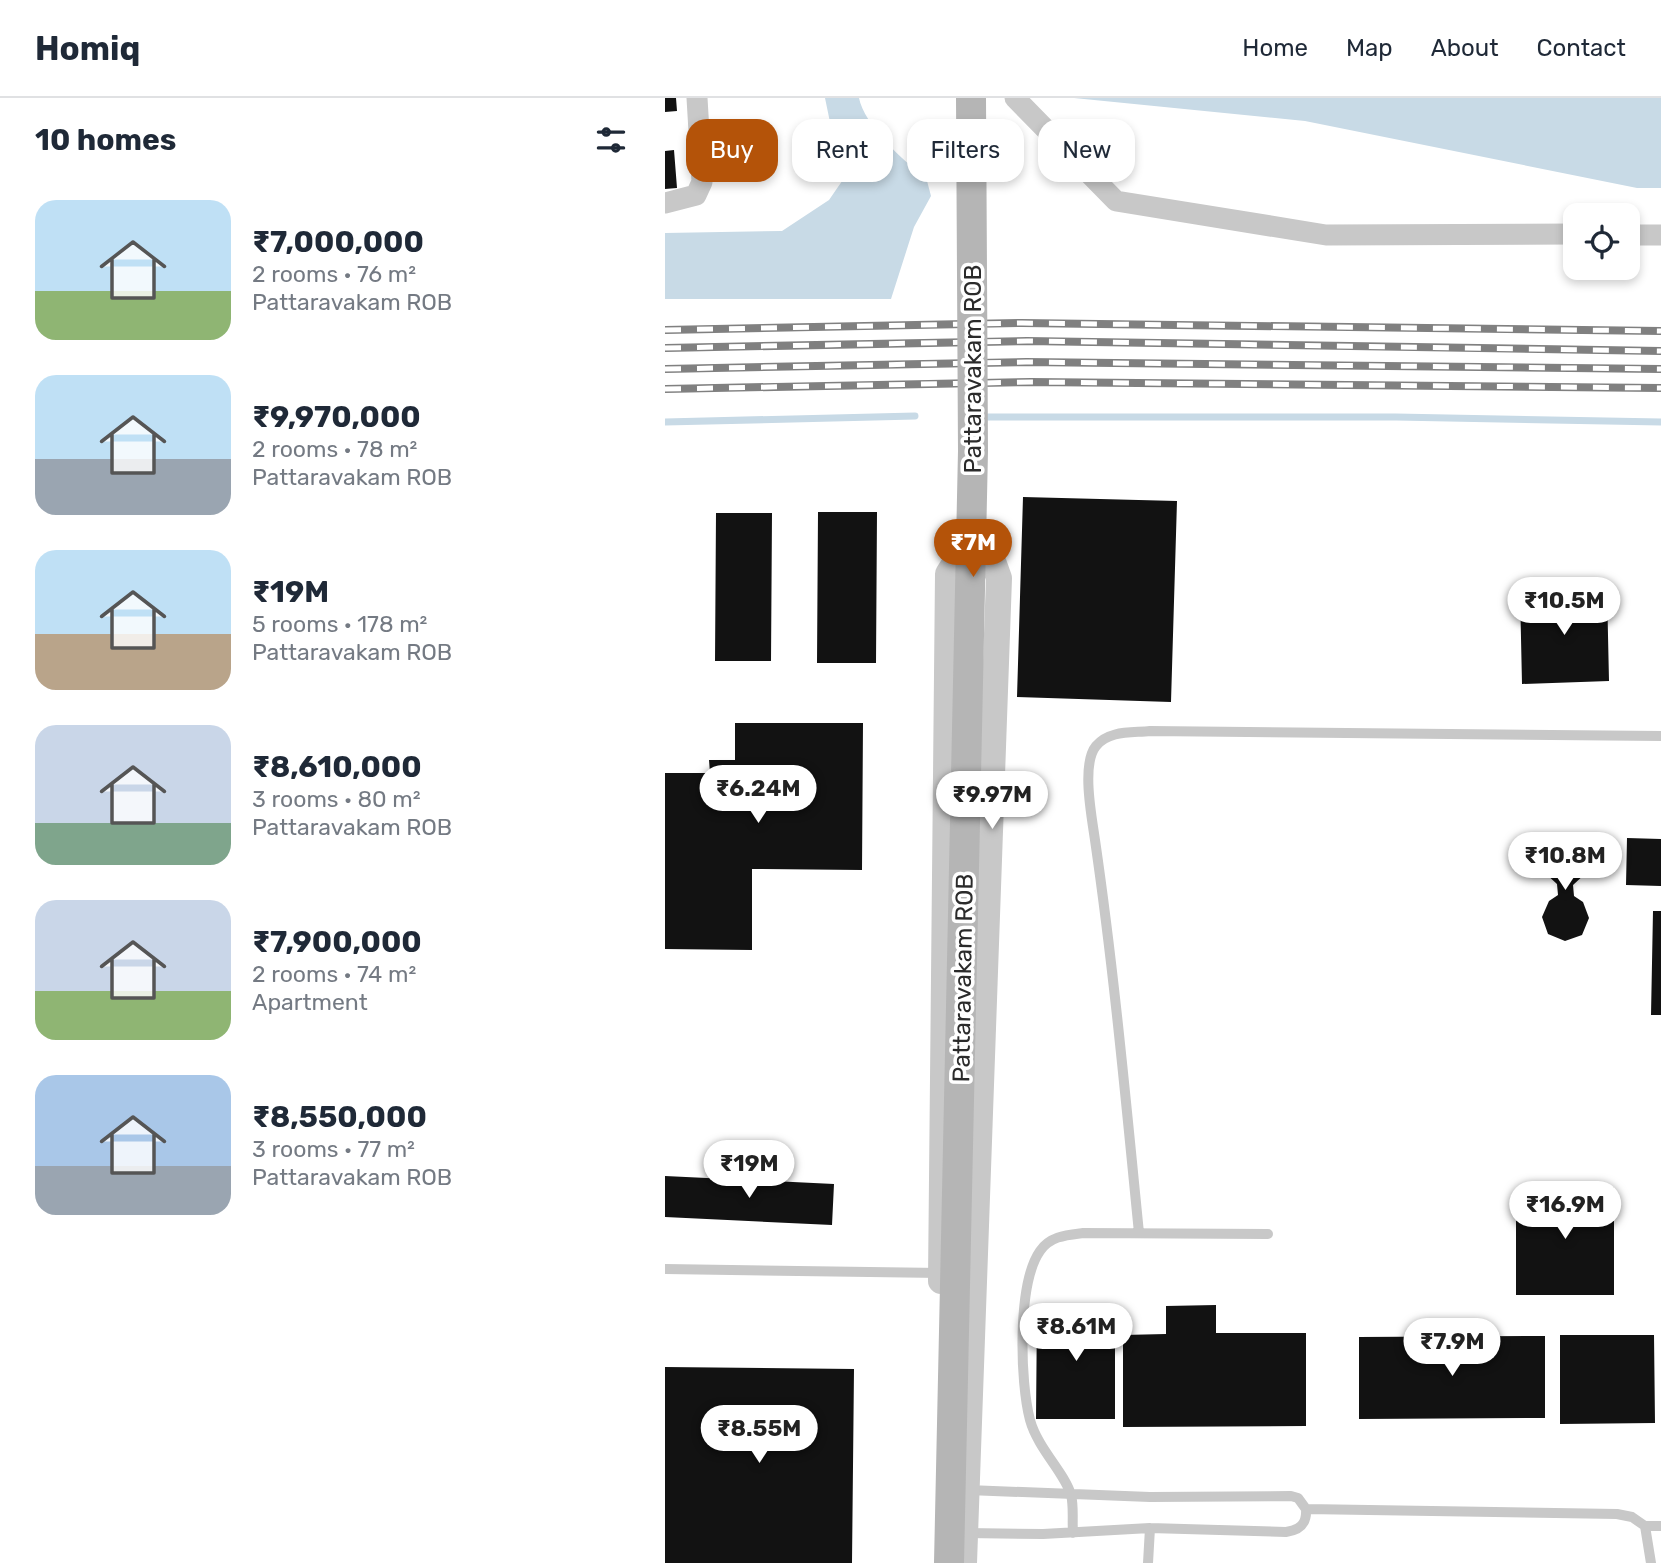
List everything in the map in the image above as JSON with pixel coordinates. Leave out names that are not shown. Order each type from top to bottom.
[{"type":"main road","name":"Pattaravakam ROB","points":[[949,1563],[973,451],[971,98]]},
{"type":"street","points":[[665,203],[695,195],[702,182],[697,98]]},
{"type":"street","points":[[1015,98],[1116,201],[1326,235],[1563,234]]},
{"type":"street","points":[[1640,235],[1661,235]]},
{"type":"street","points":[[937,1563],[948,574],[960,555],[987,556],[994,564],[999,578],[964,1563]]},
{"type":"lane","points":[[1139,1233],[1110,935],[1090,800],[1088,766],[1095,747],[1112,734],[1150,731],[1661,736]]},
{"type":"lane","points":[[1073,1533],[1071,1495],[1037,1439],[1025,1397],[1025,1323],[1032,1268],[1041,1249],[1059,1236],[1139,1233],[1268,1234]]},
{"type":"lane","points":[[665,1269],[941,1273]]},
{"type":"lane","points":[[965,1533],[1073,1533],[1150,1528],[1295,1531],[1304,1524],[1306,1510],[1298,1498],[1291,1496],[1071,1495],[968,1490]]},
{"type":"lane","points":[[1306,1510],[1617,1514],[1632,1517],[1645,1526],[1661,1526]]},
{"type":"lane","points":[[1645,1526],[1651,1563]]},
{"type":"lane","points":[[1148,1563],[1150,1528]]},
{"type":"water","points":[[825,98],[859,98],[868,119],[829,119]]},
{"type":"water","points":[[1074,98],[1661,98],[1661,188],[1637,188],[1305,121]]},
{"type":"water","points":[[893,149],[907,162],[907,182],[927,182],[931,196],[914,227],[891,299],[665,299],[665,233],[782,231],[829,200],[841,182],[893,182]]},
{"type":"building","points":[[665,98],[676,98],[677,111],[665,112]]},
{"type":"building","points":[[674,150],[677,188],[665,189],[665,151]]},
{"type":"building","points":[[1023,497],[1177,501],[1171,702],[1017,697]]},
{"type":"building","points":[[818,512],[877,512],[876,663],[817,663]]},
{"type":"building","points":[[716,513],[772,513],[771,661],[715,661]]},
{"type":"building","points":[[1607,590],[1609,681],[1522,684],[1520,592]]},
{"type":"building","points":[[735,723],[863,723],[862,870],[752,869],[752,950],[665,949],[665,773],[710,773],[709,760],[735,760]]},
{"type":"building","points":[[1627,838],[1661,839],[1661,886],[1626,885]]},
{"type":"building","points":[[1557,844],[1574,844],[1586,856],[1586,873],[1573,885],[1574,896],[1583,902],[1589,918],[1582,935],[1565,941],[1548,934],[1542,917],[1549,901],[1558,895],[1557,884],[1545,873],[1545,856]]},
{"type":"building","points":[[1653,911],[1661,911],[1661,1015],[1651,1015]]},
{"type":"building","points":[[665,1176],[834,1184],[832,1225],[665,1217]]},
{"type":"building","points":[[1614,1187],[1614,1295],[1516,1295],[1516,1188]]},
{"type":"building","points":[[1216,1305],[1216,1333],[1306,1333],[1306,1426],[1123,1427],[1123,1335],[1166,1334],[1166,1306]]},
{"type":"building","points":[[1115,1306],[1115,1419],[1036,1419],[1037,1307]]},
{"type":"building","points":[[1560,1335],[1654,1335],[1655,1423],[1560,1424]]},
{"type":"building","points":[[1545,1336],[1545,1418],[1359,1419],[1359,1337]]},
{"type":"building","points":[[665,1367],[854,1369],[852,1563],[665,1563]]},
{"type":"waterway","points":[[665,422],[915,416]]},
{"type":"waterway","points":[[979,417],[1396,417],[1661,422]]},
{"type":"railway","points":[[665,330],[1022,323],[1661,331]]},
{"type":"railway","points":[[665,348],[1027,341],[1661,351]]},
{"type":"railway","points":[[665,369],[1026,362],[1661,369]]},
{"type":"railway","points":[[665,389],[1031,382],[1661,388]]}]
